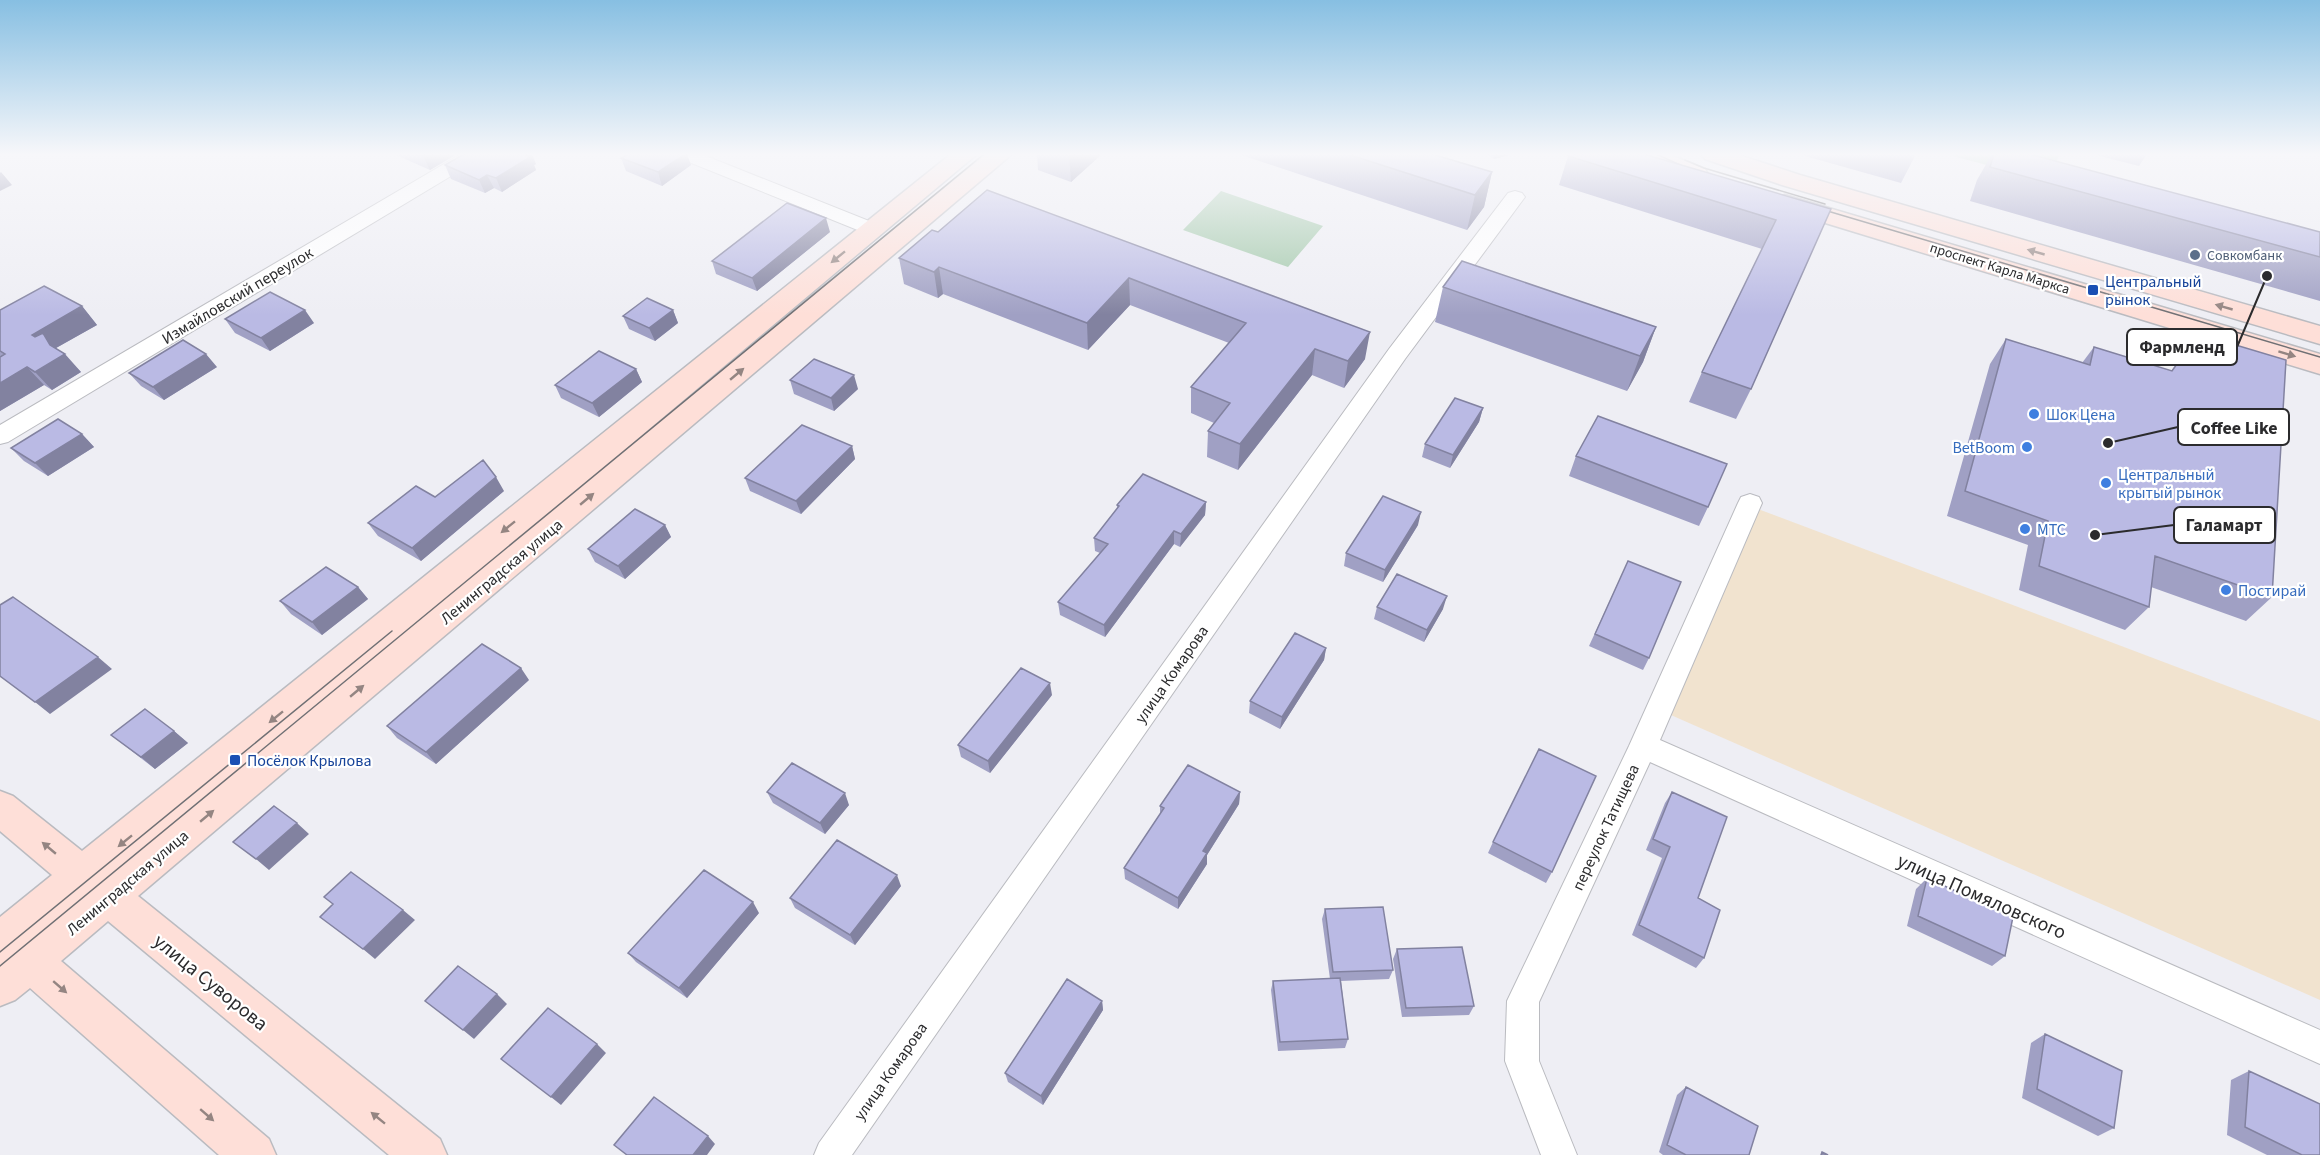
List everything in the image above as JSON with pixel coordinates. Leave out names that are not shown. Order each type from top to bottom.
[{"type":"main road","name":"Ленинградская улица","points":[[95,887],[898,208]]},
{"type":"main road","name":"Ленинградская улица","points":[[7,953],[95,887],[933,208]]},
{"type":"main road","name":"проспект Карла Маркса","points":[[1800,208],[2320,364]]},
{"type":"main road","name":"проспект Карла Маркса","points":[[1886,208],[2320,335]]},
{"type":"main road","name":"улица Суворова","points":[[0,808],[424,1155]]},
{"type":"main road","points":[[7,953],[253,1155]]},
{"type":"street","name":"Измайловский переулок","points":[[0,436],[383,208]]},
{"type":"street","points":[[820,208],[872,229]]},
{"type":"street","name":"улица Комарова","points":[[831,1155],[1397,354],[1506,208]]},
{"type":"street","name":"переулок Татищева","points":[[1560,1155],[1522,1061],[1522,1001],[1643,746],[1750,502]]},
{"type":"street","name":"улица Помяловского","points":[[1643,746],[2320,1047]]},
{"type":"shaded area","points":[[1750,506],[2320,721],[2320,1000],[1664,712]]},
{"type":"green space","points":[[1205,208],[1270,208],[1323,226],[1288,267],[1183,230]]},
{"type":"building","points":[[781,208],[800,208],[826,218],[752,278],[712,261]]},
{"type":"building","points":[[966,208],[1035,208],[1370,332],[1348,361],[1315,349],[1240,444],[1208,431],[1230,403],[1191,387],[1246,323],[1129,278],[1087,323],[939,267],[934,272],[899,258],[932,230],[938,232]]},
{"type":"building","points":[[1737,208],[1831,209],[1751,389],[1702,372],[1776,220]]},
{"type":"building","points":[[2140,208],[2230,208],[2320,232],[2320,257]]},
{"type":"building","points":[[1462,261],[1656,327],[1640,356],[1443,287]]},
{"type":"building","points":[[44,286],[82,306],[32,335],[35,337],[43,333],[50,345],[65,354],[35,372],[27,367],[0,383],[0,357],[5,354],[0,351],[0,310]]},
{"type":"building","points":[[270,292],[305,310],[261,338],[225,319]]},
{"type":"building","points":[[647,298],[673,310],[649,328],[623,316]]},
{"type":"building","name":"Центральный крытый рынок","points":[[2199,334],[2286,360],[2272,597],[2155,556],[2149,607],[2039,566],[2048,521],[1965,491],[2006,339],[2090,365],[2094,347],[2172,371]]},
{"type":"building","points":[[183,340],[206,354],[153,387],[129,373]]},
{"type":"building","points":[[599,351],[636,369],[592,403],[555,385]]},
{"type":"building","points":[[814,359],[854,375],[831,398],[790,380]]},
{"type":"building","points":[[1455,398],[1483,408],[1453,455],[1425,444]]},
{"type":"building","points":[[1598,416],[1727,464],[1708,507],[1576,456]]},
{"type":"building","points":[[58,419],[82,434],[35,463],[11,448]]},
{"type":"building","points":[[802,425],[852,446],[796,501],[745,478]]},
{"type":"building","points":[[483,460],[496,477],[412,548],[368,523],[416,486],[435,497]]},
{"type":"building","points":[[1143,474],[1206,502],[1181,534],[1174,531],[1104,625],[1058,602],[1108,544],[1094,538]]},
{"type":"building","points":[[1383,496],[1421,512],[1385,570],[1346,553]]},
{"type":"building","points":[[635,509],[665,525],[618,566],[588,549]]},
{"type":"building","points":[[1628,561],[1681,582],[1649,658],[1595,634]]},
{"type":"building","points":[[326,567],[358,587],[312,622],[280,601]]},
{"type":"building","points":[[1397,574],[1447,596],[1427,630],[1377,607]]},
{"type":"building","points":[[13,597],[98,657],[35,702],[0,676],[0,605]]},
{"type":"building","points":[[1295,633],[1326,648],[1282,717],[1250,701]]},
{"type":"building","points":[[482,644],[521,668],[426,752],[387,726]]},
{"type":"building","points":[[1021,668],[1050,683],[988,761],[958,745]]},
{"type":"building","points":[[145,709],[174,731],[141,757],[111,735]]},
{"type":"building","points":[[1539,749],[1596,776],[1552,872],[1493,842]]},
{"type":"building","points":[[792,763],[845,793],[820,823],[767,792]]},
{"type":"building","points":[[1188,765],[1240,792],[1203,851],[1207,853],[1178,898],[1124,868],[1164,808],[1160,806]]},
{"type":"building","points":[[1672,792],[1727,817],[1698,898],[1720,910],[1704,958],[1639,925],[1670,847],[1653,839]]},
{"type":"building","points":[[274,806],[297,823],[256,859],[233,842]]},
{"type":"building","points":[[837,840],[897,875],[850,935],[790,898]]},
{"type":"building","points":[[704,870],[753,902],[679,988],[628,953]]},
{"type":"building","points":[[351,872],[403,910],[363,949],[320,917],[333,904],[324,897]]},
{"type":"building","points":[[1927,878],[2013,917],[2005,956],[1918,916]]},
{"type":"building","points":[[1383,907],[1393,970],[1333,972],[1325,909]]},
{"type":"building","points":[[1462,947],[1474,1006],[1406,1008],[1397,949]]},
{"type":"building","points":[[458,966],[497,994],[463,1030],[425,1001]]},
{"type":"building","points":[[1340,978],[1348,1039],[1280,1042],[1273,981]]},
{"type":"building","points":[[1067,979],[1102,1001],[1041,1096],[1005,1073]]},
{"type":"building","points":[[548,1008],[597,1044],[551,1097],[501,1059]]},
{"type":"building","points":[[2045,1034],[2122,1071],[2114,1128],[2037,1089]]},
{"type":"building","points":[[2249,1071],[2320,1104],[2320,1155],[2302,1155],[2245,1127]]},
{"type":"building","points":[[1686,1087],[1758,1126],[1749,1155],[1686,1155],[1667,1145]]},
{"type":"building","points":[[654,1097],[708,1136],[693,1155],[627,1155],[614,1145]]},
{"type":"tram line","points":[[0,966],[919,208]]},
{"type":"tram line","points":[[1817,208],[2320,357]]},
{"type":"tram line","points":[[0,952],[392,631]]},
{"type":"place","name":"Совкомбанк","points":[[2195,255]]},
{"type":"place","name":"Фармленд","points":[[2267,276]]},
{"type":"place","name":"Центральный рынок","points":[[2093,290]]},
{"type":"place","name":"Шок Цена","points":[[2034,414]]},
{"type":"place","name":"Coffee Like","points":[[2108,443]]},
{"type":"place","name":"BetBoom","points":[[2027,447]]},
{"type":"place","name":"Центральный крытый рынок","points":[[2106,483]]},
{"type":"place","name":"МТС","points":[[2025,529]]},
{"type":"place","name":"Галамарт","points":[[2095,535]]},
{"type":"place","name":"Постирай","points":[[2226,590]]},
{"type":"place","name":"Посёлок Крылова","points":[[235,760]]}]
